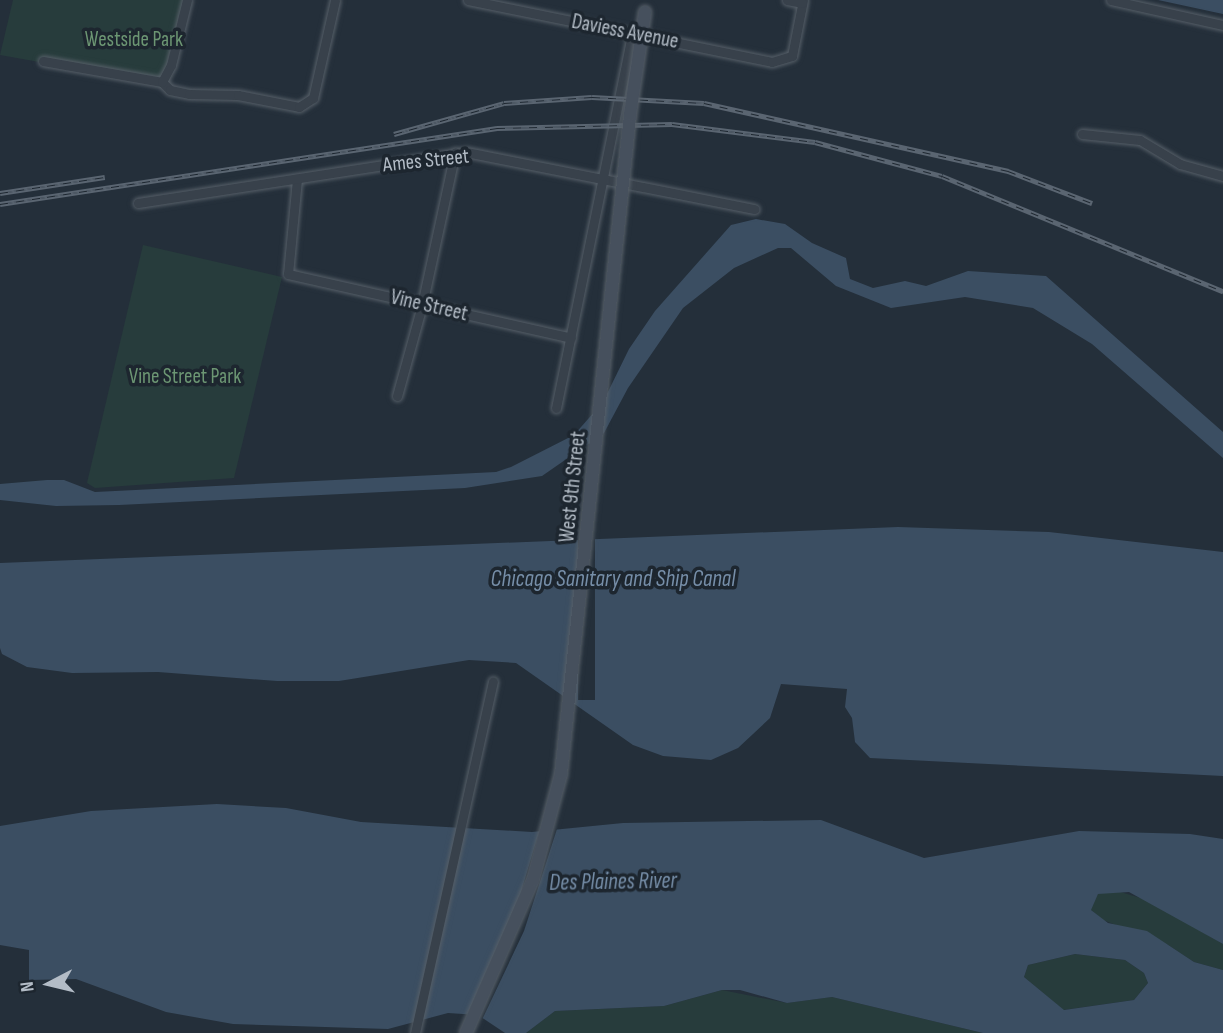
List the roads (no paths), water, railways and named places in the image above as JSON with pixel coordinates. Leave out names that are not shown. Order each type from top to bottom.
[{"type":"main road","name":"West 9th Street","points":[[467,1033],[533,880],[561,774],[630,115],[645,12]]},
{"type":"street","points":[[162,82],[171,65],[187,0]]},
{"type":"street","points":[[43,61],[162,82],[170,90],[189,94],[239,95],[299,107],[308,104],[335,0]]},
{"type":"street","name":"Daviess Avenue","points":[[468,0],[491,2],[632,33],[782,61],[792,56],[803,2]]},
{"type":"street","points":[[787,0],[803,2]]},
{"type":"street","points":[[1111,0],[1223,25]]},
{"type":"street","name":"West 9th Street","points":[[556,408],[632,33]]},
{"type":"street","points":[[1082,134],[1140,140],[1172,161],[1223,176]]},
{"type":"street","points":[[397,396],[422,305],[455,153]]},
{"type":"street","name":"Ames Street","points":[[138,204],[455,153],[754,209]]},
{"type":"street","name":"Vine Street","points":[[297,178],[288,274],[570,338]]},
{"type":"street","points":[[416,1028],[493,682]]},
{"type":"water","points":[[1158,0],[1223,0],[1223,14]]},
{"type":"water","points":[[756,219],[785,224],[812,243],[846,258],[850,279],[873,288],[905,281],[926,286],[968,271],[1046,276],[1223,432],[1223,458],[1092,344],[1033,308],[965,297],[891,308],[836,286],[791,248],[778,248],[734,268],[683,308],[628,388],[604,433],[542,476],[465,488],[119,505],[56,506],[0,500],[0,484],[47,480],[64,480],[95,492],[496,472],[511,467],[574,435],[603,402],[629,349],[655,311],[731,225]]},
{"type":"water","name":"Chicago Sanitary and Ship Canal","points":[[898,527],[1049,532],[1223,552],[1223,776],[870,758],[855,742],[852,718],[845,707],[847,689],[781,684],[770,718],[738,748],[711,760],[663,756],[633,745],[516,663],[469,660],[339,681],[277,681],[158,672],[72,673],[27,667],[2,654],[0,648],[0,563]]},
{"type":"water","name":"Des Plaines River","points":[[217,804],[286,808],[361,822],[532,832],[623,823],[821,820],[924,858],[1079,831],[1190,834],[1223,839],[1223,944],[1129,892],[1098,894],[1091,910],[1108,923],[1147,931],[1194,962],[1223,970],[1223,1033],[983,1033],[832,997],[787,1003],[740,990],[722,990],[664,1006],[555,1011],[526,1033],[505,1033],[478,1015],[448,1013],[388,1029],[233,1024],[166,1012],[76,979],[29,980],[29,950],[0,945],[0,826],[91,811]],"holes":[[[1075,954],[1125,960],[1144,973],[1148,983],[1134,1000],[1064,1010],[1024,977],[1028,965]]]},
{"type":"railway","points":[[394,134],[504,103],[592,97],[704,103],[1008,171],[1092,203]]},
{"type":"railway","points":[[0,204],[497,128],[672,124],[815,142],[942,176],[1223,291]]},
{"type":"railway","points":[[0,193],[105,177]]},
{"type":"park label","name":"Westside Park","points":[[134,40]]},
{"type":"park label","name":"Vine Street Park","points":[[185,377]]}]
